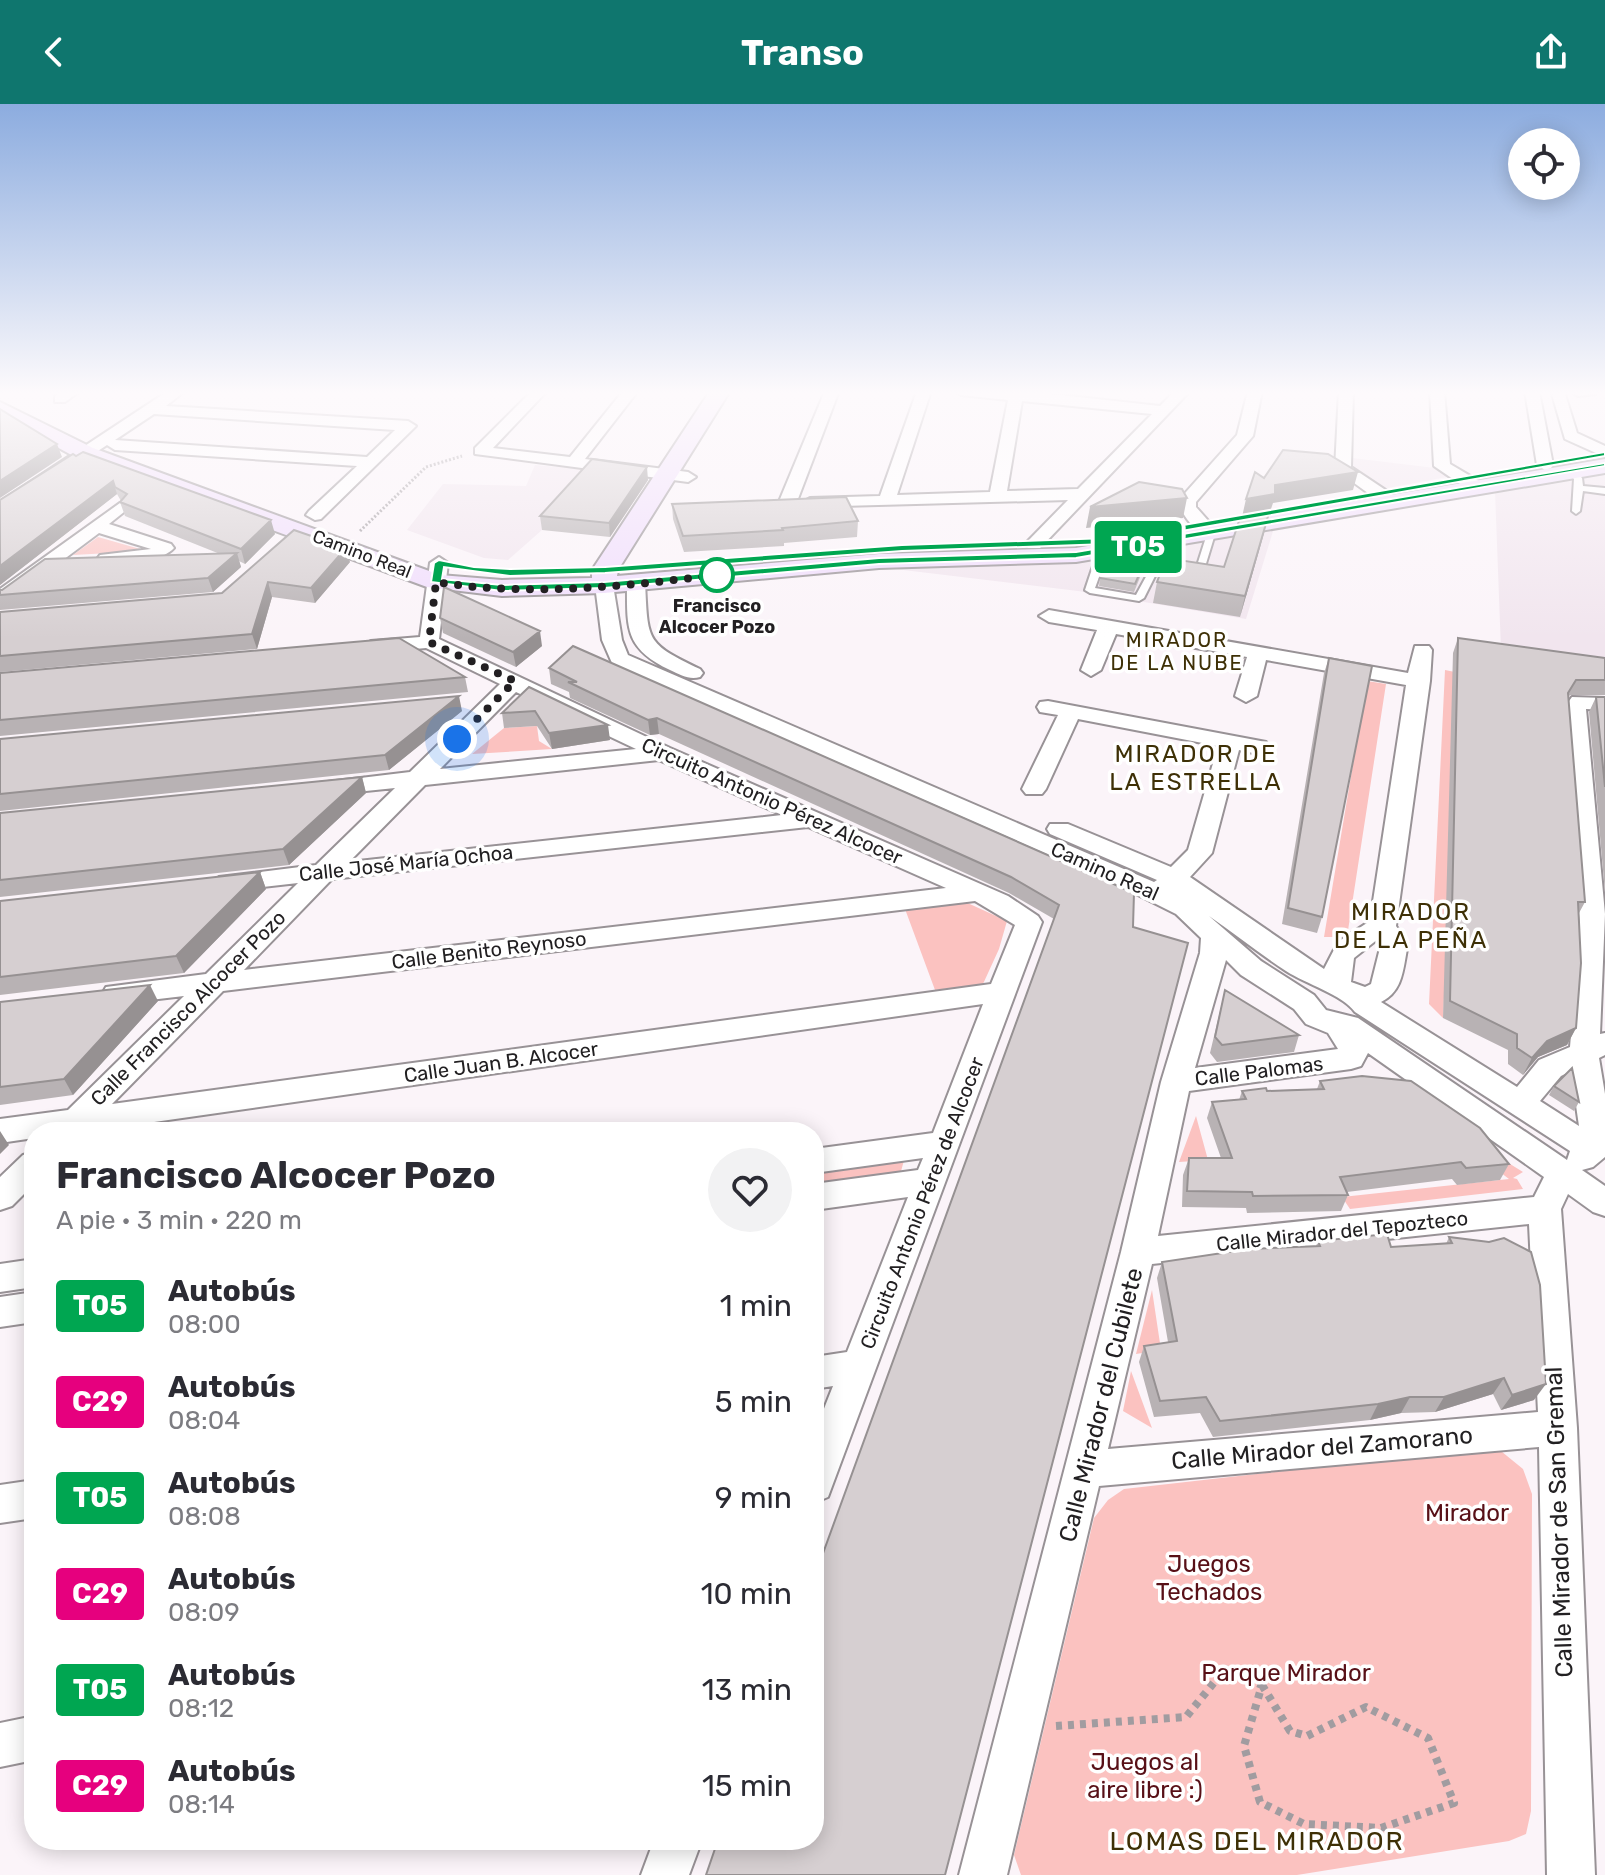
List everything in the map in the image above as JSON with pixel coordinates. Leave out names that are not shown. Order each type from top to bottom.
[{"type":"street","points":[[0,510],[58,474]]},
{"type":"street","name":"Camino Real","points":[[169,474],[300,528],[438,572],[502,588],[605,578],[641,561],[1108,541],[1208,529],[1509,474]]},
{"type":"street","name":"Camino Real","points":[[169,474],[300,528],[359,532],[438,572]]},
{"type":"street","points":[[300,528],[359,474]]},
{"type":"street","points":[[658,474],[677,476]]},
{"type":"street","points":[[794,474],[779,505],[1085,494]]},
{"type":"street","points":[[887,500],[896,474]]},
{"type":"street","points":[[998,496],[1002,474]]},
{"type":"street","points":[[1034,544],[1104,474]]},
{"type":"street","points":[[1208,529],[1188,508],[1187,501],[1211,474]]},
{"type":"street","points":[[1350,474],[1386,498]]},
{"type":"street","points":[[1455,474],[1470,483]]},
{"type":"street","name":"Camino Real","points":[[1470,483],[1575,480],[1589,474]]},
{"type":"street","points":[[641,561],[677,476]]},
{"type":"street","points":[[605,578],[677,476]]},
{"type":"street","points":[[0,598],[120,508]]},
{"type":"street","points":[[47,563],[158,554],[165,548],[96,526]]},
{"type":"street","name":"Camino Real","points":[[641,561],[1098,557],[1208,529]]},
{"type":"street","name":"Camino Real","points":[[641,561],[639,640],[651,654],[1165,885],[1332,984],[1339,1012],[1577,1162]]},
{"type":"street","points":[[429,642],[438,572]]},
{"type":"street","name":"Camino Real","points":[[605,578],[615,650],[619,659],[636,669],[1165,885],[1185,908],[1251,968],[1521,1104],[1577,1162],[1605,1203]]},
{"type":"street","points":[[1049,616],[1419,681]]},
{"type":"street","points":[[1091,670],[1109,626]]},
{"type":"street","points":[[349,649],[429,642],[506,690]]},
{"type":"street","points":[[1383,926],[1361,936],[1336,962],[1332,984],[1309,989],[1304,995],[1339,1012],[1384,989],[1395,944],[1383,926],[1422,650]]},
{"type":"street","points":[[1246,696],[1258,653]]},
{"type":"street","points":[[466,702],[506,690]]},
{"type":"street","name":"Circuito Antonio Pérez Alcocer","points":[[506,690],[662,753],[978,892],[1029,922]]},
{"type":"street","name":"Calle Francisco Alcocer Pozo","points":[[76,1122],[506,690]]},
{"type":"street","points":[[1577,1162],[1596,1136],[1599,929],[1593,768],[1575,708],[1580,702],[1605,704]]},
{"type":"street","points":[[1048,707],[1258,747]]},
{"type":"street","points":[[1034,789],[1071,712]]},
{"type":"street","points":[[1165,885],[1200,853],[1230,743]]},
{"type":"street","points":[[309,789],[662,753]]},
{"type":"street","name":"Calle José María Ochoa","points":[[199,886],[813,819]]},
{"type":"street","name":"Calle Benito Reynoso","points":[[92,996],[978,892]]},
{"type":"street","name":"Circuito Antonio Pérez de Alcocer","points":[[824,1458],[1029,922]]},
{"type":"street","name":"Calle Mirador del Cubilete","points":[[983,1875],[1138,1252],[1176,1082],[1214,953],[1215,935]]},
{"type":"street","name":"Calle Juan B. Alcocer","points":[[105,1122],[1002,992]]},
{"type":"street","name":"Calle Palomas","points":[[1176,1082],[1351,1058],[1353,1044],[1339,1012]]},
{"type":"street","points":[[1521,1104],[1550,1068],[1595,1049]]},
{"type":"street","name":"Calle Juan B. Alcocer","points":[[0,1131],[24,1130]]},
{"type":"street","points":[[824,1160],[945,1143]]},
{"type":"street","name":"Calle Mirador de San Gremal","points":[[1571,1875],[1558,1428],[1545,1209],[1577,1162]]},
{"type":"street","points":[[0,1197],[24,1174]]},
{"type":"street","points":[[824,1196],[930,1181]]},
{"type":"street","name":"Calle Mirador del Tepozteco","points":[[1138,1252],[1545,1209]]},
{"type":"street","points":[[0,1278],[24,1274]]},
{"type":"street","points":[[0,1312],[24,1308]]},
{"type":"street","points":[[824,1371],[859,1366]]},
{"type":"street","name":"Calle Mirador del Zamorano","points":[[1085,1469],[1558,1428]]},
{"type":"street","points":[[0,1504],[24,1500]]},
{"type":"street","points":[[0,1745],[24,1740]]},
{"type":"street","points":[[665,1875],[674,1850]]},
{"type":"lane","points":[[1576,511],[1575,480],[1605,491]]},
{"type":"lane","points":[[1162,542],[1153,572],[1139,598],[1089,588],[1098,557],[1153,572],[1198,578],[1208,529]]},
{"type":"path","points":[[359,532],[419,474]]},
{"type":"path","points":[[1019,1728],[1186,1717],[1225,1669],[1262,1685],[1290,1731],[1307,1736],[1366,1707],[1428,1738],[1454,1803],[1381,1828],[1304,1824],[1260,1802],[1244,1746],[1262,1685]]},
{"type":"shaded area","points":[[531,474],[592,474],[542,530],[508,560],[484,558],[407,530],[443,484],[526,486]]},
{"type":"shaded area","points":[[1357,474],[1443,474],[1447,477],[1382,489]]},
{"type":"shaded area","points":[[1605,474],[1605,666],[1501,650],[1495,491]]},
{"type":"shaded area","points":[[1274,528],[1246,619],[1078,591],[895,569]]},
{"type":"green space","points":[[98,537],[147,551],[73,555]]},
{"type":"green space","points":[[1445,670],[1460,673],[1443,1018],[1429,1004]]},
{"type":"green space","points":[[1367,681],[1386,684],[1347,937],[1324,937]]},
{"type":"green space","points":[[537,726],[539,741],[552,749],[472,754],[504,728]]},
{"type":"green space","points":[[961,900],[1007,921],[999,949],[983,984],[935,990],[905,909]]},
{"type":"green space","points":[[1196,1116],[1208,1160],[1179,1162]]},
{"type":"green space","points":[[1489,1151],[1523,1172],[1513,1178],[1523,1189],[1350,1209],[1342,1197],[1509,1179],[1479,1156]]},
{"type":"green space","points":[[906,1153],[900,1175],[824,1185],[824,1165]]},
{"type":"green space","points":[[1152,1290],[1161,1350],[1136,1354]]},
{"type":"green space","points":[[1131,1371],[1152,1428],[1123,1411]]},
{"type":"green space","name":"Parque Mirador","points":[[1496,1447],[1523,1469],[1532,1494],[1531,1811],[1526,1834],[1509,1841],[1297,1875],[1021,1875],[1014,1855],[1094,1518],[1108,1500],[1124,1489]]},
{"type":"building","points":[[0,474],[11,474],[0,481]]},
{"type":"building","points":[[42,474],[143,474],[271,520],[241,549],[120,502],[127,494],[115,487],[113,481],[0,566],[0,500]]},
{"type":"building","points":[[579,474],[642,474],[609,523],[540,516]]},
{"type":"building","points":[[1254,474],[1264,478],[1267,474],[1347,474],[1275,485],[1275,494],[1246,499]]},
{"type":"building","points":[[1139,482],[1182,489],[1187,498],[1090,507]]},
{"type":"building","points":[[846,497],[858,521],[783,530],[683,536],[672,504]]},
{"type":"building","points":[[1269,513],[1245,596],[1157,582],[1166,558],[1224,567],[1240,518]]},
{"type":"building","points":[[294,530],[346,548],[311,588],[268,582],[252,634],[0,656],[0,612],[222,593]]},
{"type":"building","points":[[237,553],[208,578],[0,595],[0,590],[45,559]]},
{"type":"building","points":[[1106,562],[1142,568],[1135,584],[1100,578]]},
{"type":"building","points":[[444,587],[540,631],[513,652],[440,618]]},
{"type":"building","points":[[399,638],[465,677],[0,720],[0,673]]},
{"type":"building","points":[[1458,638],[1605,658],[1605,680],[1576,680],[1568,693],[1585,902],[1578,902],[1581,963],[1576,1028],[1547,1041],[1532,1058],[1517,1048],[1517,1034],[1450,1001]]},
{"type":"building","points":[[573,646],[1134,893],[1133,927],[1188,943],[945,1875],[706,1875],[715,1850],[824,1850],[824,1551],[1059,905],[1011,877],[657,718],[648,720],[568,682],[577,682],[549,668]]},
{"type":"building","points":[[1329,658],[1372,666],[1322,917],[1288,908]]},
{"type":"building","points":[[529,687],[608,725],[549,733],[535,711],[502,713]]},
{"type":"building","points":[[459,696],[385,755],[0,794],[0,739]]},
{"type":"building","points":[[1596,697],[1605,697],[1605,787]]},
{"type":"building","points":[[362,777],[283,849],[0,880],[0,813]]},
{"type":"building","points":[[260,872],[176,956],[0,977],[0,901]]},
{"type":"building","points":[[150,985],[64,1079],[0,1087],[0,1002]]},
{"type":"building","points":[[1225,990],[1299,1035],[1222,1045],[1215,1037]]},
{"type":"building","points":[[1572,1068],[1579,1102],[1554,1086]]},
{"type":"building","points":[[1362,1076],[1411,1081],[1480,1128],[1509,1164],[1466,1168],[1461,1162],[1340,1177],[1348,1195],[1253,1196],[1252,1192],[1187,1191],[1189,1158],[1232,1158],[1212,1102],[1246,1099],[1242,1091],[1266,1088],[1267,1091],[1324,1089],[1320,1081]]},
{"type":"building","points":[[1387,1234],[1391,1247],[1452,1243],[1449,1237],[1489,1242],[1504,1238],[1531,1252],[1540,1285],[1546,1384],[1512,1395],[1504,1378],[1444,1397],[1410,1397],[1378,1404],[1220,1421],[1206,1397],[1160,1401],[1144,1346],[1177,1341],[1162,1262],[1249,1249],[1320,1246],[1318,1241]]},
{"type":"bus line","name":"T05","points":[[1489,474],[1108,541],[902,548],[605,570],[510,572],[474,570],[439,563],[436,582],[502,588],[604,585],[879,561],[1076,555],[1561,474]]},
{"type":"place","name":"Francisco Alcocer Pozo","points":[[717,575]]},
{"type":"district","name":"MIRADOR DE LA NUBE","points":[[1177,652]]},
{"type":"district","name":"MIRADOR DE LA ESTRELLA","points":[[1196,768]]},
{"type":"district","name":"MIRADOR DE LA PEÑA","points":[[1411,926]]},
{"type":"district","name":"LOMAS DEL MIRADOR","points":[[1257,1841]]},
{"type":"route","points":[[457,739],[515,681],[429,642],[436,582],[502,588],[604,585],[717,575]]},
{"type":"park label","name":"Mirador","points":[[1467,1513]]},
{"type":"park label","name":"Juegos Techados","points":[[1209,1578]]},
{"type":"park label","name":"Juegos al aire libre :)","points":[[1145,1776]]}]
